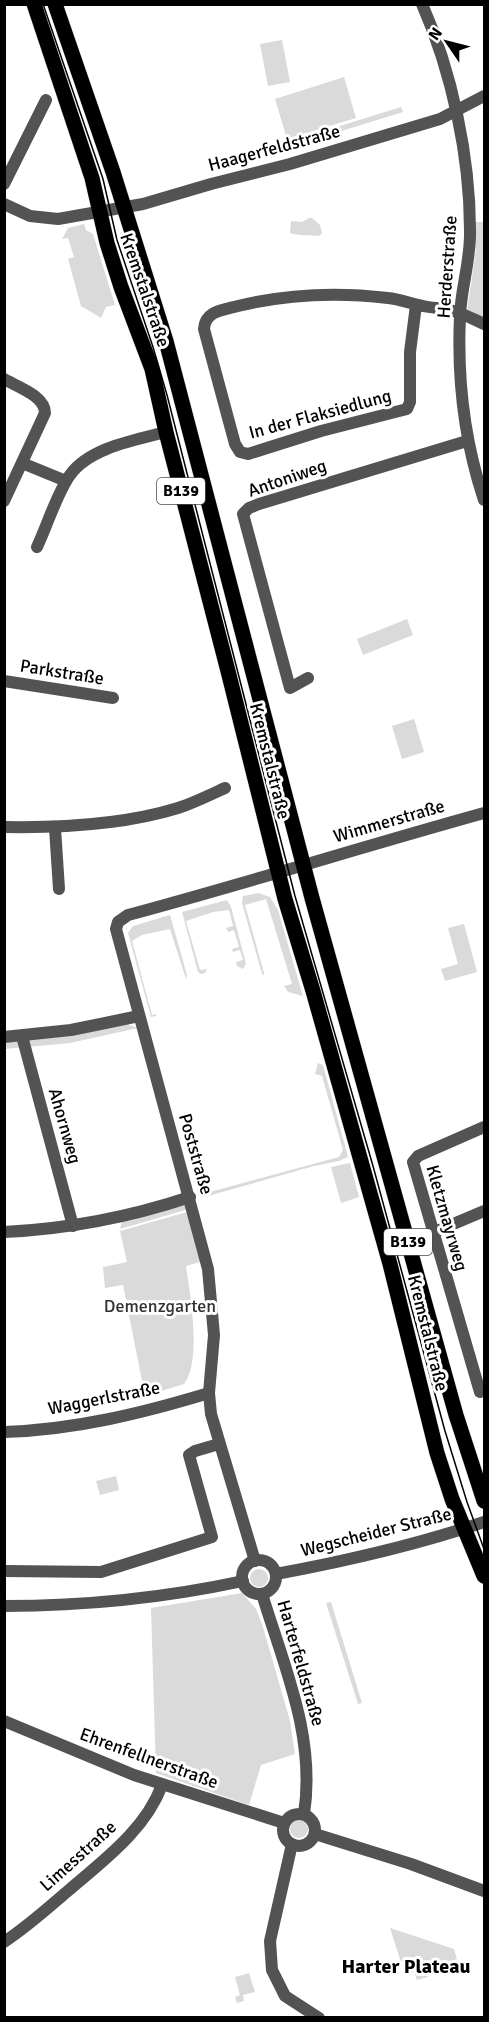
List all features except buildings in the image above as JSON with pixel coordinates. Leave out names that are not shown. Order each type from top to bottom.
[{"type":"main road","name":"Kremstalstraße","points":[[34,4],[92,178],[107,243],[129,311],[152,369],[278,873],[390,1264],[437,1452],[465,1528]]},
{"type":"main road","name":"Kremstalstraße","points":[[55,4],[125,207],[169,352],[303,865],[456,1415],[484,1502]]},
{"type":"main road","name":"B139","points":[[465,1528],[484,1576]]},
{"type":"street","name":"Herderstraße","points":[[422,4],[439,51],[455,112],[464,163],[470,231],[460,314],[462,403],[467,441],[484,500]]},
{"type":"street","name":"Haagerfeldstraße","points":[[4,204],[30,216],[46,219],[58,219],[125,207],[290,164],[440,119],[484,96]]},
{"type":"street","points":[[4,184],[46,100]]},
{"type":"street","name":"In der Flaksiedlung","points":[[416,305],[410,352],[410,402],[407,409],[248,453],[240,452],[235,444],[204,331],[209,315],[265,300],[310,295],[381,297],[449,310],[484,324]]},
{"type":"street","points":[[4,379],[39,400],[45,407],[45,413],[4,501]]},
{"type":"street","points":[[37,547],[66,481],[76,468],[95,453],[166,432]]},
{"type":"street","name":"Antoniweg","points":[[308,678],[290,688],[243,514],[249,508],[259,504],[467,441]]},
{"type":"street","points":[[22,463],[66,481]]},
{"type":"street","name":"Parkstraße","points":[[4,681],[114,698]]},
{"type":"street","points":[[4,827],[55,828],[118,821],[174,809],[225,788]]},
{"type":"street","name":"Wimmerstraße","points":[[278,873],[484,813]]},
{"type":"street","points":[[55,828],[59,889]]},
{"type":"street","name":"Poststraße","points":[[255,1561],[211,1414],[209,1393],[214,1335],[206,1258],[116,929],[118,922],[128,915],[278,873]]},
{"type":"street","points":[[4,1037],[76,1029],[139,1016]]},
{"type":"street","name":"Ahornweg","points":[[22,1036],[73,1226]]},
{"type":"street","name":"Kletzmayrweg","points":[[484,1127],[418,1156],[413,1162],[480,1392],[484,1389]]},
{"type":"street","points":[[4,1232],[73,1226],[114,1218],[190,1197]]},
{"type":"street","points":[[432,1233],[484,1211]]},
{"type":"street","name":"Waggerlstraße","points":[[4,1432],[100,1421],[209,1393]]},
{"type":"street","points":[[4,1571],[101,1572],[212,1537],[189,1455],[219,1444]]},
{"type":"street","name":"Wegscheider Straße","points":[[276,1574],[365,1556],[484,1522]]},
{"type":"street","points":[[255,1561],[267,1563],[276,1574],[274,1586],[262,1594],[252,1592],[243,1581],[245,1568],[255,1561]]},
{"type":"street","points":[[4,1606],[90,1604],[144,1599],[243,1581]]},
{"type":"street","name":"Harterfeldstraße","points":[[262,1594],[303,1728],[307,1778],[304,1814]]},
{"type":"street","name":"Ehrenfellnerstraße","points":[[4,1721],[162,1785],[284,1823]]},
{"type":"street","name":"Limesstraße","points":[[4,1942],[58,1899],[125,1840],[147,1814],[162,1785]]},
{"type":"street","points":[[292,1814],[304,1814],[314,1824],[315,1834],[304,1845],[292,1844],[284,1836],[284,1823],[292,1814]]},
{"type":"street","points":[[315,1834],[411,1864],[484,1891]]},
{"type":"street","points":[[292,1844],[270,1941],[271,1958],[274,1977],[285,1996],[316,2017]]},
{"type":"green space","points":[[282,40],[290,82],[268,86],[260,44]]},
{"type":"green space","points":[[344,77],[356,118],[287,139],[275,99]]},
{"type":"green space","points":[[401,107],[403,112],[290,147],[288,142]]},
{"type":"green space","points":[[309,218],[320,225],[322,233],[319,236],[290,233],[291,221],[302,222]]},
{"type":"green space","points":[[475,222],[484,222],[484,319],[467,311],[476,250]]},
{"type":"green space","points":[[84,224],[86,230],[93,234],[115,305],[106,307],[101,318],[81,306],[68,259],[74,257],[68,238],[62,239],[68,228]]},
{"type":"green space","points":[[407,619],[413,635],[363,655],[357,639]]},
{"type":"green space","points":[[414,719],[424,752],[402,759],[392,726]]},
{"type":"green space","points":[[258,893],[270,897],[278,910],[303,996],[288,992],[284,986],[292,984],[266,899],[245,905],[264,975],[262,974],[242,903],[243,896]]},
{"type":"green space","points":[[227,900],[231,907],[246,964],[243,969],[237,966],[236,962],[243,960],[240,950],[233,952],[232,949],[239,947],[234,930],[228,932],[226,928],[233,926],[229,910],[213,912],[186,921],[200,970],[207,969],[201,974],[198,972],[182,912]]},
{"type":"green space","points":[[170,915],[187,975],[186,979],[170,929],[142,935],[132,941],[152,1015],[156,1014],[151,1017],[128,933],[133,926]]},
{"type":"green space","points":[[464,924],[477,972],[445,981],[441,969],[458,964],[448,928]]},
{"type":"green space","points":[[126,1024],[138,1028],[70,1043],[5,1049],[4,1042],[70,1036]]},
{"type":"green space","points":[[318,1063],[323,1065],[348,1157],[201,1198],[179,1117],[200,1188],[204,1187],[206,1193],[339,1157],[343,1150],[322,1076],[315,1074]]},
{"type":"green space","points":[[350,1163],[359,1197],[341,1203],[331,1167]]},
{"type":"green space","points":[[184,1204],[189,1209],[120,1229],[122,1221]]},
{"type":"green space","name":"Demenzgarten","points":[[187,1212],[200,1262],[186,1266],[193,1327],[192,1360],[184,1384],[145,1396],[123,1285],[105,1288],[103,1267],[127,1262],[120,1231]]},
{"type":"green space","points":[[116,1476],[119,1490],[100,1495],[96,1481]]},
{"type":"green space","points":[[255,1569],[263,1569],[268,1574],[266,1585],[255,1587],[250,1582],[250,1574]]},
{"type":"green space","points":[[242,1593],[256,1609],[263,1627],[290,1721],[295,1754],[261,1765],[249,1805],[156,1773],[151,1608]]},
{"type":"green space","points":[[331,1602],[362,1703],[358,1704],[326,1603]]},
{"type":"green space","points":[[299,1820],[307,1825],[308,1829],[303,1837],[299,1838],[291,1833],[290,1829],[295,1821]]},
{"type":"green space","points":[[390,1928],[454,1949],[457,1959],[447,1962],[450,1971],[441,1973],[437,1967],[429,1968],[426,1972],[428,1977],[417,1980],[414,1972],[405,1975]]},
{"type":"green space","points":[[249,1973],[255,1992],[243,1995],[244,2001],[237,2003],[235,1997],[240,1995],[235,1977]]},
{"type":"tram line","points":[[43,4],[103,179],[117,240],[167,395],[295,896],[373,1166],[445,1431],[484,1549]]},
{"type":"district","name":"Harter Plateau","points":[[406,1966]]}]
